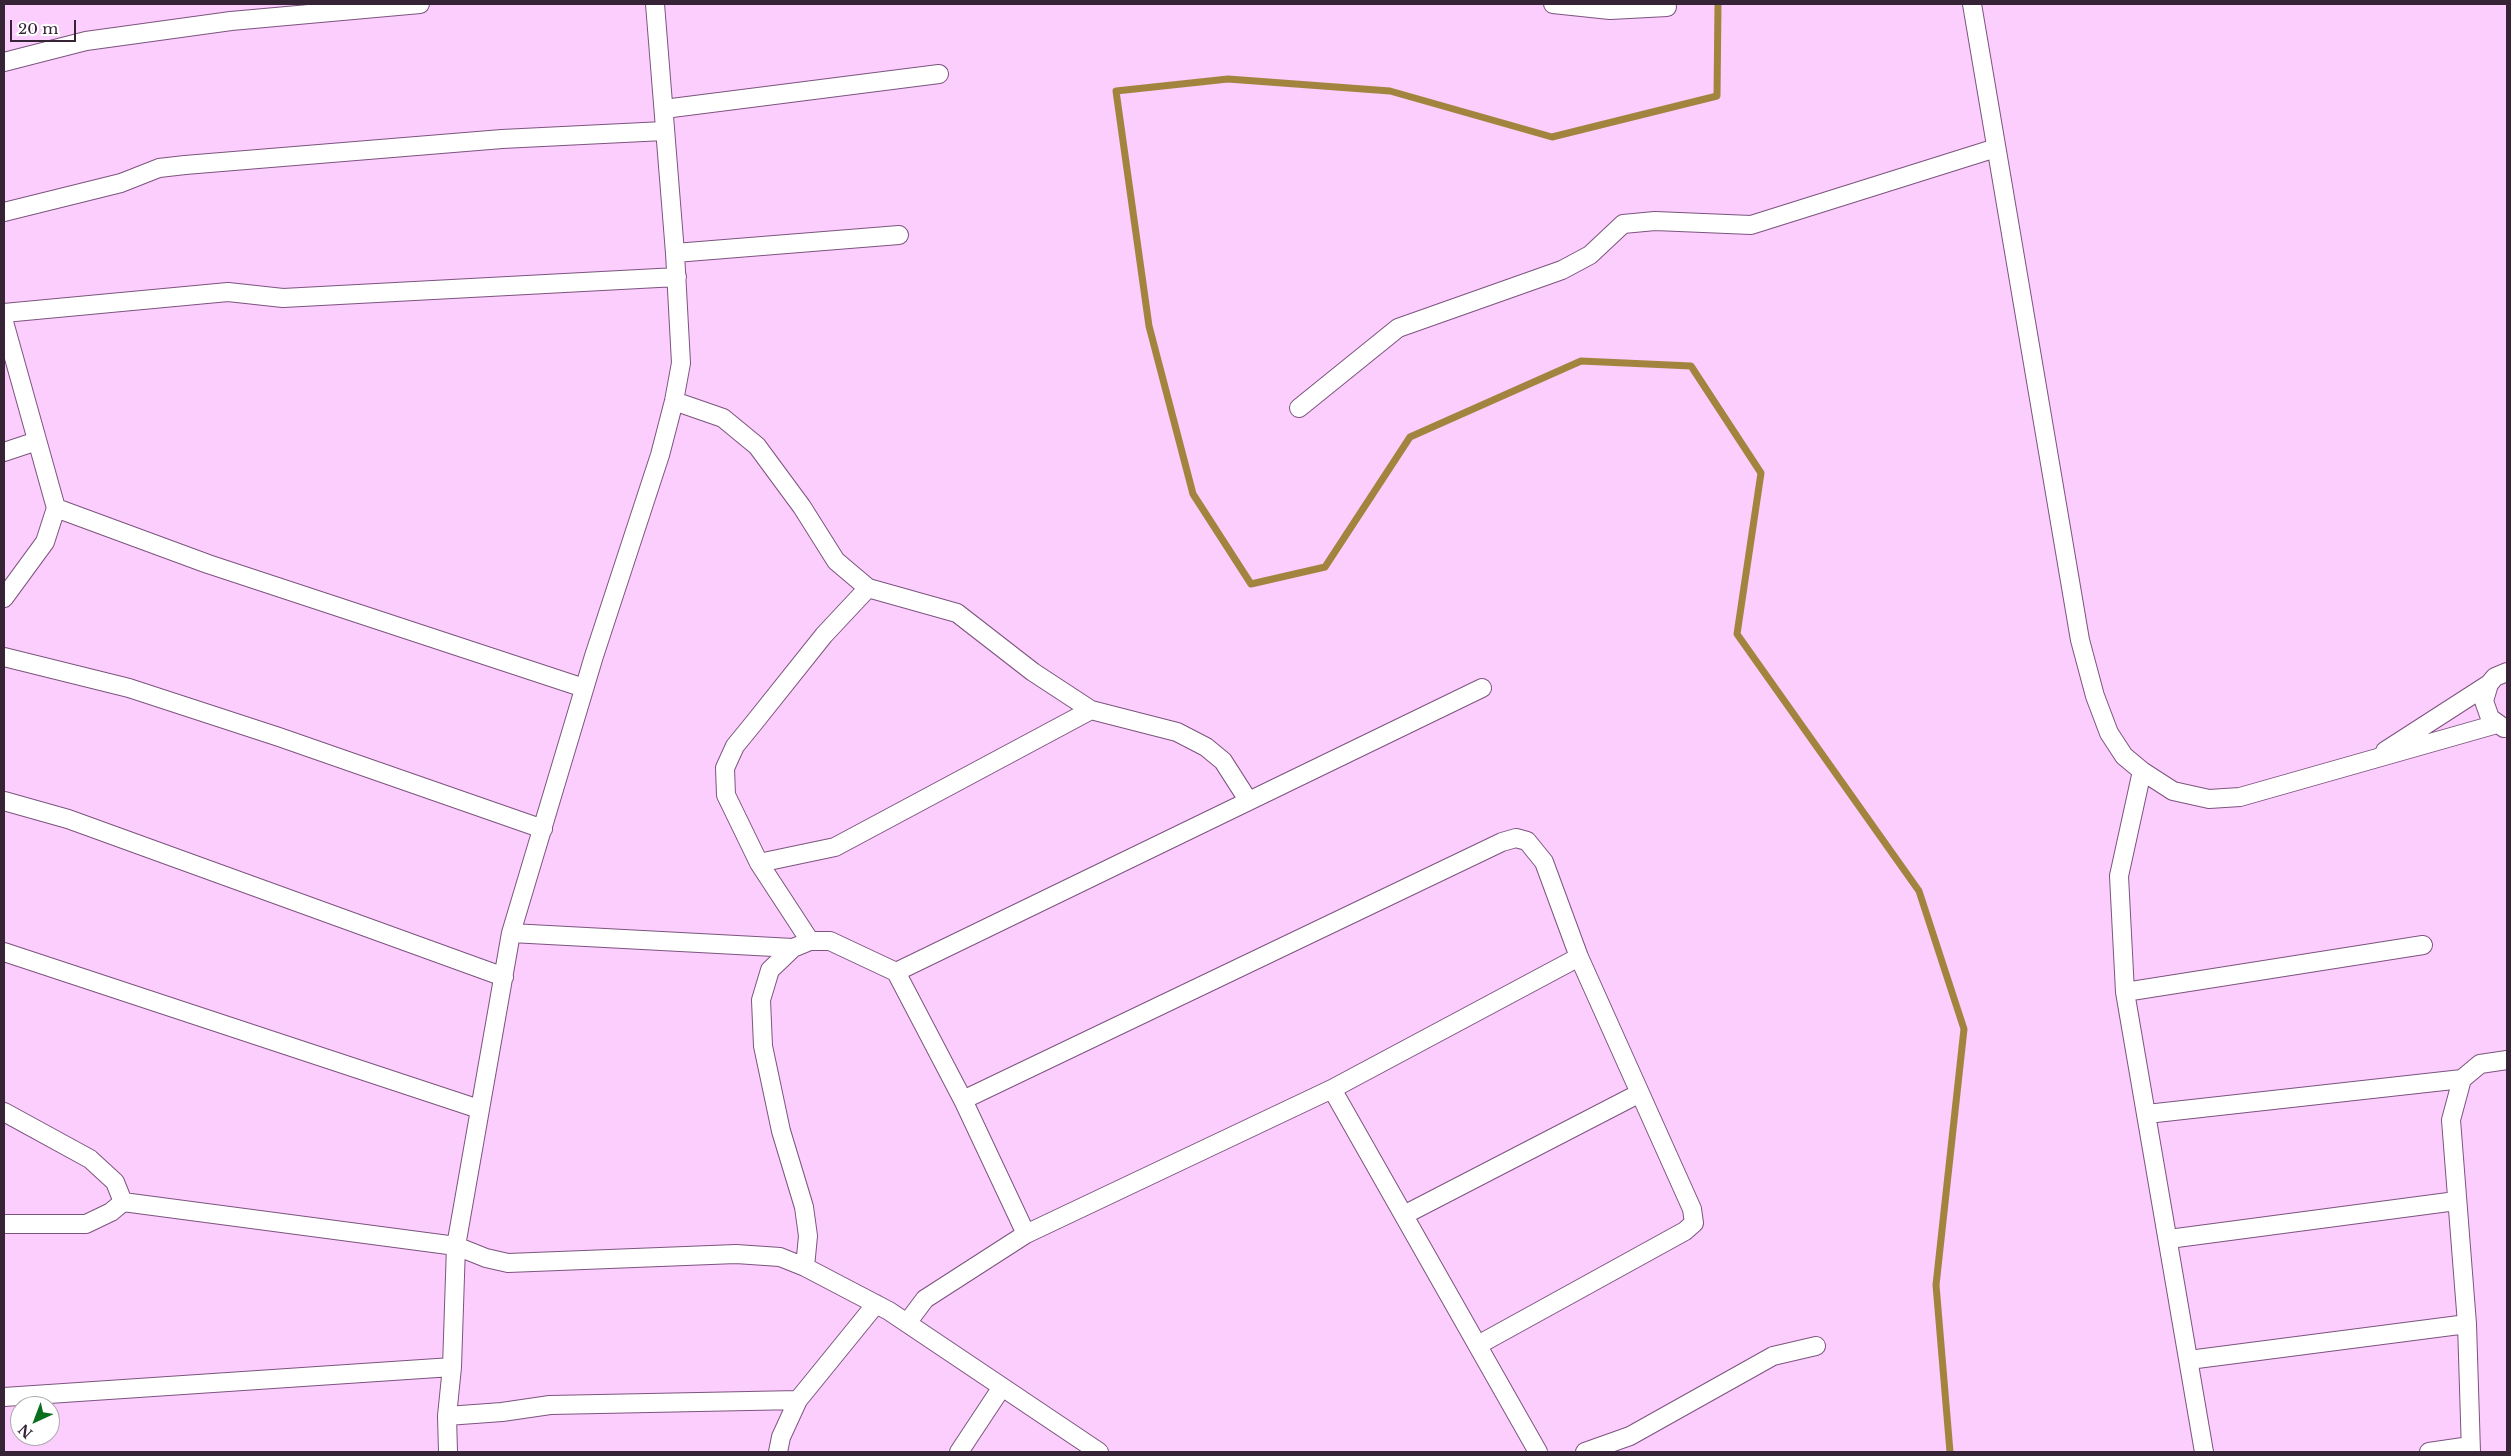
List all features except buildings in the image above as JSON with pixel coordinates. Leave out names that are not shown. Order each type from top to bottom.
[{"type":"street","points":[[4,62],[86,41],[231,21],[420,4]]},
{"type":"street","points":[[448,1452],[447,1416],[452,1367],[456,1246],[511,933],[584,688],[660,455],[674,401],[681,363],[677,277],[655,4]]},
{"type":"street","points":[[1553,4],[1610,10],[1667,6]]},
{"type":"street","points":[[1972,4],[2080,640],[2095,696],[2109,733],[2124,756],[2142,771],[2173,791],[2209,798],[2240,797],[2502,727]]},
{"type":"street","points":[[664,109],[939,74]]},
{"type":"street","points":[[4,212],[121,184],[159,168],[502,139],[664,131]]},
{"type":"street","points":[[1299,408],[1398,328],[1562,270],[1590,255],[1623,224],[1655,221],[1751,225],[1996,148]]},
{"type":"street","points":[[675,254],[899,235]]},
{"type":"street","points":[[4,313],[228,292],[283,298],[677,277]]},
{"type":"street","points":[[4,322],[11,379],[37,441],[56,508],[45,542],[4,598]]},
{"type":"street","points":[[674,401],[722,418],[757,446],[802,507],[836,561],[868,588],[957,614],[1033,672],[1091,710],[1177,732],[1206,747],[1223,761],[1248,800]]},
{"type":"street","points":[[4,452],[37,441]]},
{"type":"street","points":[[56,508],[208,564],[584,688]]},
{"type":"street","points":[[810,941],[759,863],[726,795],[725,768],[735,746],[824,635],[868,588]]},
{"type":"street","points":[[4,657],[138,691],[279,737],[543,829]]},
{"type":"street","points":[[2367,762],[2488,684],[2495,677],[2507,672]]},
{"type":"street","points":[[2488,684],[2485,692],[2485,710],[2502,727]]},
{"type":"street","points":[[896,972],[1482,688]]},
{"type":"street","points":[[759,863],[835,847],[1091,710]]},
{"type":"street","points":[[2142,771],[2120,876],[2125,992],[2204,1452]]},
{"type":"street","points":[[4,801],[68,819],[504,977]]},
{"type":"street","points":[[963,1100],[1502,842],[1516,838],[1528,841],[1544,862],[1579,957],[1692,1209],[1694,1223],[1685,1231],[1478,1345]]},
{"type":"street","points":[[511,933],[793,948]]},
{"type":"street","points":[[805,1267],[808,1236],[804,1207],[781,1131],[763,1046],[761,1000],[770,970],[793,948],[810,941],[830,941],[896,972],[963,1100],[1026,1234]]},
{"type":"street","points":[[2125,992],[2423,945]]},
{"type":"street","points":[[4,952],[479,1109]]},
{"type":"street","points":[[907,1323],[925,1299],[1026,1234],[1332,1089],[1579,957]]},
{"type":"street","points":[[2147,1114],[2462,1079],[2480,1064],[2507,1060]]},
{"type":"street","points":[[2429,1452],[2471,1449],[2467,1324],[2451,1120],[2462,1079]]},
{"type":"street","points":[[1332,1089],[1538,1452]]},
{"type":"street","points":[[1404,1216],[1640,1093]]},
{"type":"street","points":[[4,1112],[90,1159],[116,1182],[123,1202]]},
{"type":"street","points":[[2168,1239],[2456,1200]]},
{"type":"street","points":[[4,1224],[86,1224],[111,1212],[123,1202],[456,1246],[486,1258],[508,1263],[736,1254],[780,1257],[805,1267],[876,1304],[1099,1452]]},
{"type":"street","points":[[778,1452],[781,1437],[798,1400],[876,1304]]},
{"type":"street","points":[[2189,1360],[2467,1324]]},
{"type":"street","points":[[1586,1452],[1630,1436],[1773,1356],[1816,1346]]},
{"type":"street","points":[[4,1397],[452,1367]]},
{"type":"street","points":[[959,1452],[1002,1387]]},
{"type":"street","points":[[447,1416],[502,1412],[550,1405],[798,1400]]},
{"type":"waterway","points":[[1718,4],[1717,96],[1552,137],[1390,91],[1228,79],[1116,91],[1149,326],[1193,494],[1251,584],[1325,567],[1410,437],[1581,361],[1691,366],[1761,473],[1737,634],[1919,891],[1964,1029],[1936,1285],[1950,1452]]}]
